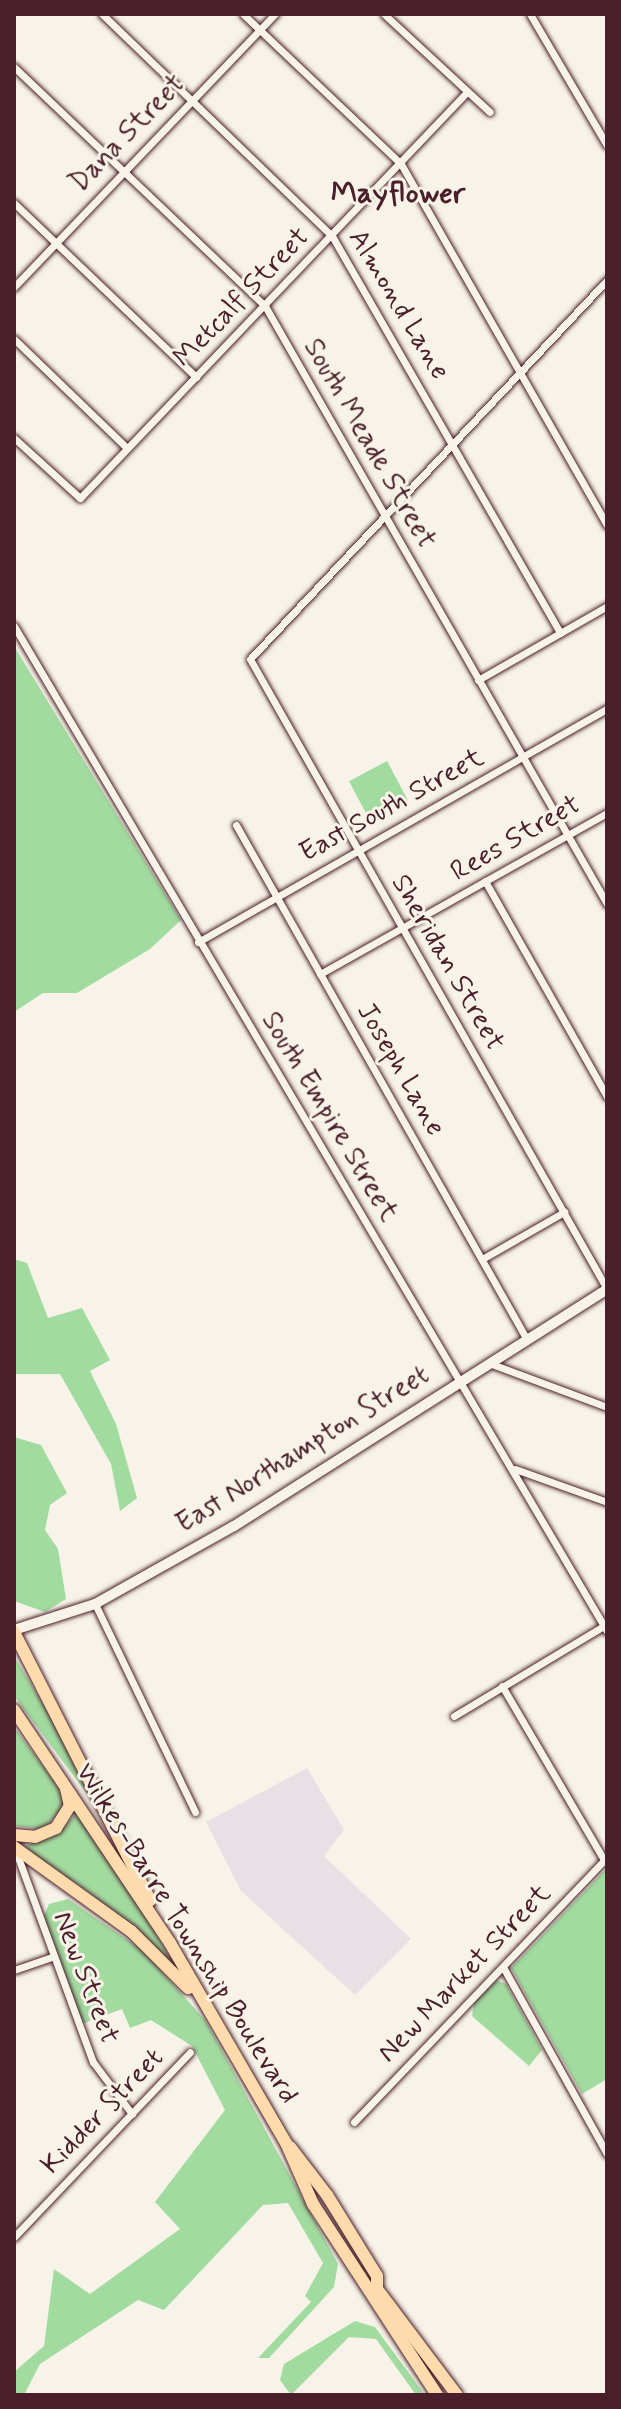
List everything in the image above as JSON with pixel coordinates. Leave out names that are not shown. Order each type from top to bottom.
[{"type":"main road","name":"East Northampton Street","points":[[14,1631],[95,1604],[234,1526],[487,1362],[607,1289]]},
{"type":"main road","points":[[14,1631],[170,1943]]},
{"type":"main road","name":"Wilkes-Barre Township Boulevard","points":[[14,1710],[63,1777],[170,1943],[287,2145],[313,2204],[437,2395]]},
{"type":"main road","points":[[14,1835],[43,1835],[65,1817],[70,1806],[63,1777]]},
{"type":"main road","points":[[14,1847],[131,1931],[216,2025]]},
{"type":"main road","name":"Wilkes-Barre Township Boulevard","points":[[287,2145],[307,2164],[377,2276],[377,2289],[457,2395]]},
{"type":"street","name":"Almond Lane","points":[[102,14],[332,236],[560,633]]},
{"type":"street","points":[[243,14],[401,164],[607,525]]},
{"type":"street","name":"Dana Street","points":[[14,287],[275,14]]},
{"type":"street","points":[[384,14],[490,112]]},
{"type":"street","points":[[530,14],[607,145]]},
{"type":"street","name":"South Meade Street","points":[[14,67],[265,306],[607,904]]},
{"type":"street","name":"Metcalf Street","points":[[16,443],[80,498],[467,92]]},
{"type":"street","points":[[14,203],[196,377]]},
{"type":"street","points":[[384,516],[607,280]]},
{"type":"street","points":[[14,339],[127,448]]},
{"type":"street","name":"Sheridan Street","points":[[384,516],[250,659],[607,1289]]},
{"type":"street","points":[[478,680],[607,606]]},
{"type":"street","name":"South Empire Street","points":[[14,626],[606,1629]]},
{"type":"street","name":"East South Street","points":[[198,942],[607,709]]},
{"type":"street","name":"Rees Street","points":[[320,974],[607,813]]},
{"type":"street","name":"Joseph Lane","points":[[236,825],[526,1338]]},
{"type":"street","points":[[485,881],[607,1097]]},
{"type":"street","points":[[482,1259],[564,1212]]},
{"type":"street","points":[[487,1362],[607,1407]]},
{"type":"street","points":[[513,1469],[607,1502]]},
{"type":"street","points":[[95,1604],[195,1812]]},
{"type":"street","points":[[454,1716],[606,1629]]},
{"type":"street","points":[[502,1686],[605,1858]]},
{"type":"street","name":"New Street","points":[[14,1847],[52,1957],[98,2071],[132,2114]]},
{"type":"street","name":"New Market Street","points":[[354,2122],[605,1858]]},
{"type":"street","points":[[14,1970],[52,1957]]},
{"type":"street","points":[[503,1967],[607,2154]]},
{"type":"street","name":"Kidder Street","points":[[14,2237],[190,2052]]},
{"type":"shaded area","points":[[307,1768],[344,1830],[324,1856],[411,1939],[355,1995],[241,1891],[206,1822]]},
{"type":"green space","points":[[14,646],[181,920],[150,949],[77,993],[43,993],[14,1012]]},
{"type":"green space","points":[[387,761],[408,801],[370,821],[349,781]]},
{"type":"green space","points":[[14,1259],[27,1263],[48,1318],[82,1308],[110,1360],[90,1371],[116,1424],[137,1498],[120,1511],[111,1464],[60,1374],[14,1374]]},
{"type":"green space","points":[[14,1437],[41,1445],[67,1493],[50,1505],[45,1530],[58,1549],[66,1599],[45,1612],[14,1601]]},
{"type":"green space","points":[[14,1656],[55,1724],[94,1803],[14,1696]]},
{"type":"green space","points":[[14,1727],[62,1792],[64,1808],[43,1829],[14,1826]]},
{"type":"green space","points":[[78,1811],[177,1969],[114,1911],[24,1847],[62,1830]]},
{"type":"green space","points":[[607,1868],[607,2079],[582,2094],[511,1968]]},
{"type":"green space","points":[[68,1899],[142,1950],[206,2021],[338,2264],[334,2287],[269,2358],[258,2358],[311,2302],[305,2296],[323,2263],[288,2203],[263,2205],[164,2310],[138,2300],[40,2364],[24,2395],[14,2395],[14,2372],[44,2346],[54,2269],[90,2294],[180,2229],[155,2202],[225,2110],[192,2046],[151,2020],[130,2028],[122,2009],[82,2024],[43,1918],[49,1904]]},
{"type":"green space","points":[[496,1980],[506,1984],[542,2050],[529,2066],[472,2016],[474,2002]]},
{"type":"green space","points":[[355,2321],[375,2327],[425,2395],[416,2395],[376,2339],[349,2337],[291,2395],[280,2380],[284,2364]]},
{"type":"district","name":"Mayflower","points":[[398,194]]}]
